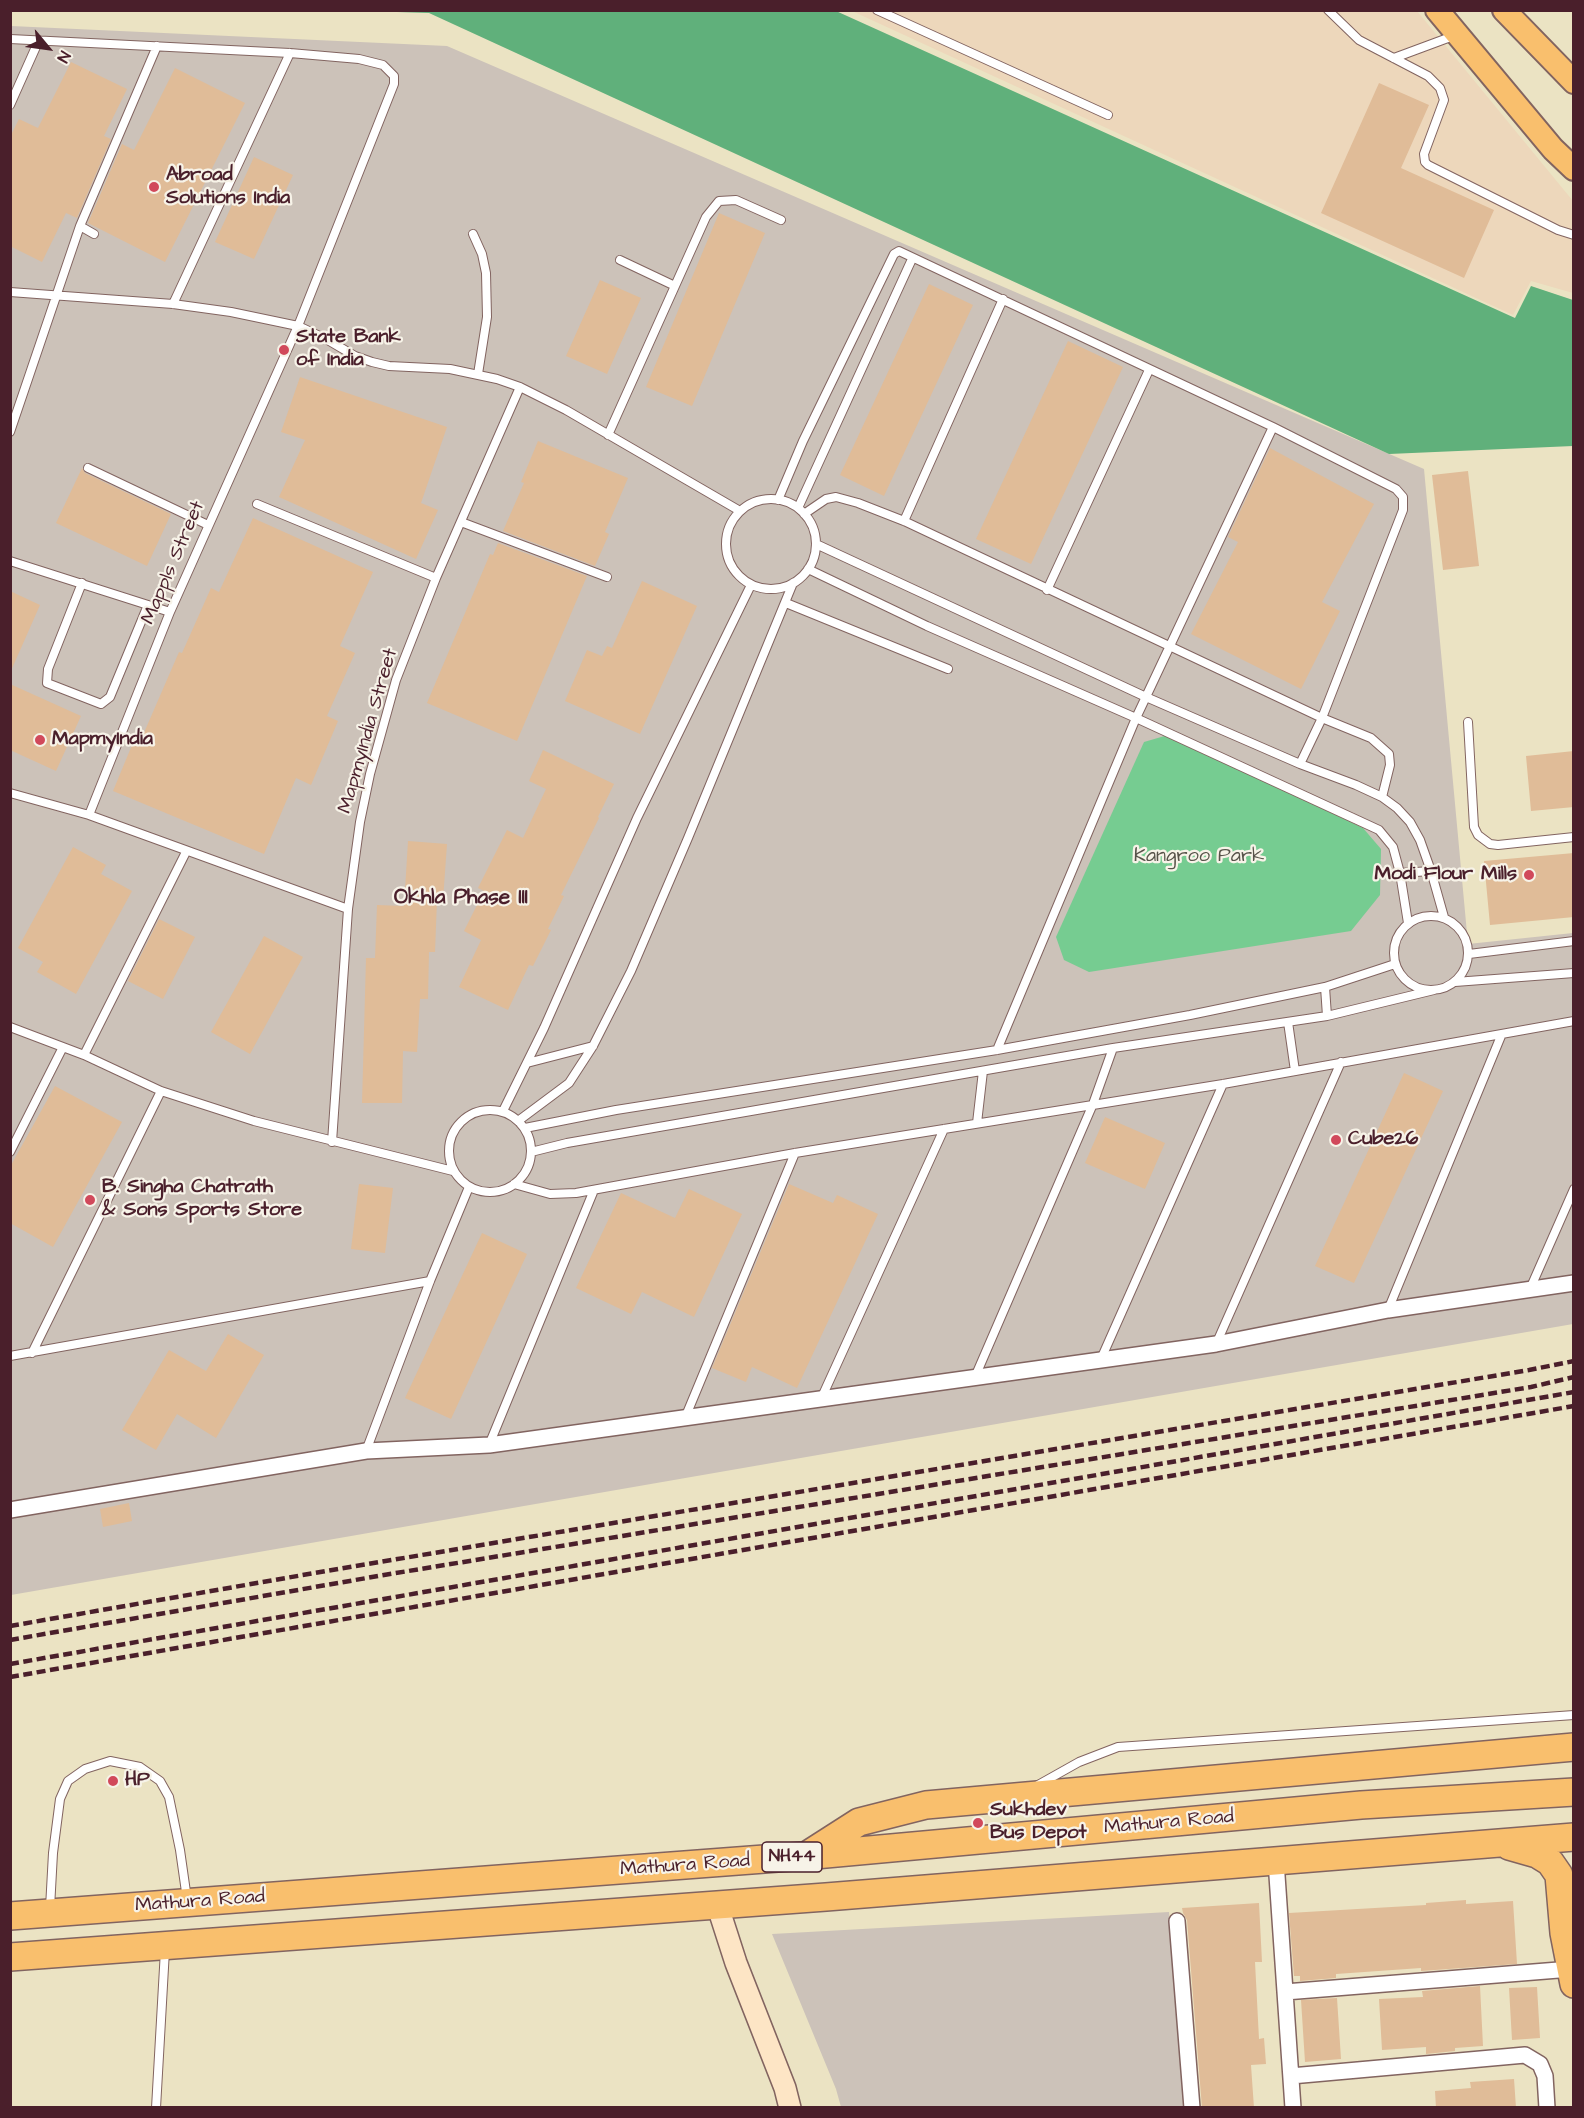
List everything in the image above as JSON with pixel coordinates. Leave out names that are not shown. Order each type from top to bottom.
[{"type":"highway","points":[[804,1856],[859,1822],[926,1804],[1574,1747]]},
{"type":"highway","name":"Mathura Road","points":[[10,1916],[804,1856],[1360,1805],[1574,1792]]},
{"type":"highway","name":"Mathura Road","points":[[10,1957],[1276,1862],[1574,1837]]},
{"type":"highway","points":[[1501,1843],[1537,1854],[1550,1862],[1559,1875],[1564,1933],[1572,1977]]},
{"type":"main road","points":[[1437,10],[1553,149],[1574,169]]},
{"type":"main road","points":[[1504,10],[1574,82]]},
{"type":"street","points":[[10,1510],[366,1451],[489,1444],[1216,1344],[1388,1310],[1574,1283]]},
{"type":"street","points":[[1276,1862],[1293,2108]]},
{"type":"street","points":[[717,1904],[736,1963],[785,2088],[790,2108]]},
{"type":"street","points":[[1177,1921],[1192,2108]]},
{"type":"street","points":[[1285,1992],[1572,1977]]},
{"type":"street","points":[[1291,2076],[1525,2055],[1540,2064],[1545,2076],[1547,2108]]},
{"type":"lane","points":[[877,10],[1108,115]]},
{"type":"lane","points":[[1328,10],[1359,40],[1428,76],[1444,93],[1444,100],[1424,154],[1428,165],[1558,230],[1574,235]]},
{"type":"lane","points":[[1394,58],[1457,34]]},
{"type":"lane","points":[[10,39],[290,53],[173,304]]},
{"type":"lane","points":[[10,105],[39,40]]},
{"type":"lane","points":[[10,432],[80,226],[157,46]]},
{"type":"lane","name":"Mappls Street","points":[[89,816],[170,612],[298,327],[393,84],[394,76],[383,65],[359,59],[290,53]]},
{"type":"lane","points":[[608,435],[706,217],[719,201],[736,200],[781,220]]},
{"type":"lane","points":[[80,226],[94,234]]},
{"type":"lane","points":[[473,234],[482,254],[486,273],[487,318],[478,374]]},
{"type":"lane","points":[[778,500],[802,441],[894,254],[901,252],[1273,427],[1396,489],[1403,497],[1403,510],[1322,718],[1300,764]]},
{"type":"lane","points":[[801,511],[912,259]]},
{"type":"lane","points":[[620,260],[675,286]]},
{"type":"lane","points":[[10,292],[173,304],[231,312],[298,327],[326,339],[355,356],[372,362],[389,366],[450,369],[478,374],[520,387],[740,511]]},
{"type":"lane","points":[[904,521],[1003,299]]},
{"type":"lane","points":[[1047,590],[1149,370]]},
{"type":"lane","name":"MapmyIndia Street","points":[[332,1142],[348,909],[360,822],[370,774],[396,680],[436,578],[520,387]]},
{"type":"lane","points":[[997,1050],[1136,718],[1273,427]]},
{"type":"lane","points":[[88,468],[208,525]]},
{"type":"lane","points":[[801,511],[826,499],[836,497],[904,521],[1170,648],[1371,738],[1389,754],[1383,797]]},
{"type":"lane","points":[[518,1120],[569,1083],[592,1046],[631,971],[794,583],[808,569],[814,557],[816,544],[814,530],[801,511],[778,500],[759,500],[747,506],[740,511],[729,526],[726,540],[726,553],[735,572],[751,585],[772,589],[794,583]]},
{"type":"lane","points":[[257,504],[436,578]]},
{"type":"lane","points":[[461,522],[607,578]]},
{"type":"lane","points":[[816,544],[1146,697],[1300,764],[1383,797],[1410,822],[1420,840],[1444,917]]},
{"type":"lane","points":[[10,561],[170,612]]},
{"type":"lane","points":[[808,569],[927,626],[1136,718],[1379,830],[1393,847],[1400,873],[1408,923]]},
{"type":"lane","points":[[82,583],[48,669],[47,683],[101,704],[110,697],[148,605]]},
{"type":"lane","points":[[503,1112],[637,818],[751,585]]},
{"type":"lane","points":[[786,603],[948,669]]},
{"type":"lane","points":[[1468,722],[1474,826],[1478,835],[1490,844],[1498,845],[1574,837]]},
{"type":"lane","points":[[10,792],[89,816],[348,909]]},
{"type":"lane","points":[[84,1055],[186,852]]},
{"type":"lane","points":[[1400,873],[1431,871]]},
{"type":"lane","points":[[1434,990],[1419,988],[1404,979],[1395,964],[1393,952],[1395,939],[1408,923],[1422,916],[1444,917],[1454,923],[1463,933],[1469,954],[1455,982]]},
{"type":"lane","points":[[1469,954],[1574,941]]},
{"type":"lane","points":[[525,1128],[628,1108],[997,1050],[1325,987],[1395,964]]},
{"type":"lane","points":[[531,1152],[578,1141],[1113,1048],[1327,1016],[1434,990],[1455,982],[1574,973]]},
{"type":"lane","points":[[1325,987],[1327,1016]]},
{"type":"lane","points":[[514,1184],[562,1195],[795,1153],[1223,1084],[1501,1036],[1574,1021]]},
{"type":"lane","points":[[1288,1022],[1295,1071]]},
{"type":"lane","points":[[10,1028],[84,1055],[161,1092],[254,1122],[453,1171]]},
{"type":"lane","points":[[1388,1310],[1501,1036]]},
{"type":"lane","points":[[527,1063],[592,1046]]},
{"type":"lane","points":[[10,1152],[63,1047]]},
{"type":"lane","points":[[975,1377],[1093,1104],[1113,1048]]},
{"type":"lane","points":[[1216,1344],[1341,1062]]},
{"type":"lane","points":[[977,1123],[983,1071]]},
{"type":"lane","points":[[1101,1359],[1223,1084]]},
{"type":"lane","points":[[32,1353],[161,1092]]},
{"type":"lane","points":[[483,1110],[503,1112],[518,1120],[529,1136],[531,1152],[527,1169],[514,1184],[502,1191],[480,1191],[469,1187],[453,1171],[449,1161],[450,1138],[455,1128],[472,1113],[483,1110]]},
{"type":"lane","points":[[821,1399],[944,1129]]},
{"type":"lane","points":[[685,1418],[795,1153]]},
{"type":"lane","points":[[366,1451],[430,1281],[469,1187]]},
{"type":"lane","points":[[1530,1289],[1574,1189]]},
{"type":"lane","points":[[489,1444],[594,1190]]},
{"type":"lane","points":[[10,1356],[430,1281]]},
{"type":"lane","points":[[1019,1796],[1079,1762],[1118,1747],[1574,1714]]},
{"type":"lane","points":[[50,1913],[53,1852],[60,1799],[68,1781],[85,1769],[111,1761],[140,1767],[160,1781],[169,1797],[180,1850],[187,1903]]},
{"type":"lane","points":[[156,2108],[165,1945]]},
{"type":"shaded area","points":[[852,11],[1417,11],[1573,201],[1573,293],[1531,281],[1513,315]]},
{"type":"shaded area","points":[[11,26],[447,46],[1424,469],[1468,944],[1573,933],[1573,1324],[11,1595]]},
{"type":"shaded area","points":[[1169,1912],[1185,2107],[841,2107],[836,2089],[772,1934]]},
{"type":"green space","points":[[365,11],[836,11],[1515,318],[1531,286],[1573,300],[1573,446],[1389,454],[429,13]]},
{"type":"green space","name":"Kangroo Park","points":[[1168,735],[1363,828],[1381,849],[1380,895],[1351,931],[1089,972],[1064,960],[1056,937],[1144,742]]},
{"type":"building","points":[[71,62],[127,89],[104,136],[111,139],[77,218],[66,213],[42,262],[10,246],[10,137],[19,119],[38,128]]},
{"type":"building","name":"Abroad Solutions India","points":[[175,68],[245,103],[165,262],[88,223],[122,144],[134,150]]},
{"type":"building","points":[[1379,83],[1429,105],[1401,168],[1494,210],[1464,278],[1321,213]]},
{"type":"building","points":[[254,157],[293,175],[254,259],[215,242]]},
{"type":"building","points":[[719,213],[765,233],[692,406],[646,387]]},
{"type":"building","points":[[600,280],[641,298],[607,374],[566,356]]},
{"type":"building","points":[[929,284],[973,305],[884,496],[840,475]]},
{"type":"building","points":[[1068,341],[1123,367],[1031,564],[976,539]]},
{"type":"building","points":[[300,377],[447,427],[421,503],[438,510],[416,559],[279,497],[305,440],[281,432]]},
{"type":"building","points":[[538,441],[628,478],[605,532],[609,534],[595,566],[503,531],[524,483],[521,482]]},
{"type":"building","points":[[1270,448],[1374,504],[1322,602],[1340,611],[1301,689],[1191,634],[1238,542],[1228,537]]},
{"type":"building","points":[[82,468],[85,473],[171,514],[147,566],[56,523]]},
{"type":"building","points":[[1468,471],[1479,566],[1443,570],[1432,475]]},
{"type":"building","points":[[253,518],[373,572],[340,646],[355,653],[327,716],[338,721],[311,785],[296,778],[264,854],[113,791],[137,733],[143,735],[179,652],[182,653],[211,588],[219,592]]},
{"type":"building","points":[[498,543],[587,576],[517,741],[427,703],[490,554],[493,555]]},
{"type":"building","points":[[642,581],[697,606],[640,734],[565,701],[587,650],[602,656],[607,646],[612,648]]},
{"type":"building","points":[[10,591],[40,605],[10,673]]},
{"type":"building","name":"MapmyIndia","points":[[10,684],[81,716],[56,771],[10,750]]},
{"type":"building","points":[[543,750],[614,784],[561,895],[564,896],[548,929],[551,930],[533,966],[529,965],[508,1010],[459,987],[481,940],[464,931],[484,891],[478,888],[507,830],[523,838],[546,789],[529,781]]},
{"type":"building","points":[[1574,751],[1574,807],[1531,811],[1526,756]]},
{"type":"building","points":[[408,841],[447,844],[443,900],[437,900],[435,952],[429,952],[428,999],[420,999],[417,1052],[403,1051],[402,1103],[362,1103],[366,958],[375,958],[377,905],[404,906]]},
{"type":"building","points":[[73,847],[106,865],[101,874],[132,891],[76,994],[37,972],[43,962],[18,948]]},
{"type":"building","name":"Modi Flour Mills","points":[[1574,853],[1574,917],[1490,925],[1484,861]]},
{"type":"building","points":[[159,919],[195,937],[163,999],[128,981]]},
{"type":"building","points":[[264,936],[303,957],[250,1054],[211,1032]]},
{"type":"building","points":[[1404,1073],[1443,1091],[1354,1283],[1315,1266]]},
{"type":"building","points":[[55,1086],[122,1122],[53,1247],[10,1223],[10,1167]]},
{"type":"building","points":[[1105,1117],[1165,1143],[1145,1189],[1085,1163]]},
{"type":"building","points":[[359,1184],[393,1188],[385,1253],[351,1249]]},
{"type":"building","points":[[789,1184],[833,1203],[837,1195],[878,1214],[797,1388],[752,1367],[746,1382],[712,1368]]},
{"type":"building","points":[[689,1189],[742,1214],[694,1317],[642,1292],[631,1314],[576,1288],[621,1193],[675,1218]]},
{"type":"building","points":[[482,1233],[527,1254],[451,1419],[405,1398]]},
{"type":"building","points":[[228,1334],[264,1355],[216,1438],[177,1414],[156,1450],[122,1430],[169,1350],[206,1371]]},
{"type":"building","points":[[129,1503],[132,1521],[103,1527],[100,1509]]},
{"type":"building","points":[[1466,1900],[1466,1904],[1513,1901],[1517,1964],[1336,1974],[1336,1978],[1300,1981],[1300,1976],[1294,1976],[1289,1913],[1426,1905],[1426,1903]]},
{"type":"building","points":[[1259,1903],[1262,1962],[1255,1962],[1259,2039],[1264,2038],[1266,2064],[1251,2065],[1254,2108],[1202,2108],[1187,1920],[1182,1908]]},
{"type":"building","points":[[1480,1986],[1483,2046],[1455,2048],[1455,2051],[1426,2054],[1426,2047],[1382,2050],[1379,1999],[1423,1997],[1422,1991]]},
{"type":"building","points":[[1537,1987],[1540,2038],[1512,2040],[1509,1988]]},
{"type":"building","points":[[1337,1998],[1341,2059],[1305,2062],[1301,2000]]},
{"type":"building","points":[[1514,2079],[1516,2108],[1436,2108],[1435,2091],[1471,2088],[1470,2082]]},
{"type":"railway","points":[[10,1626],[1574,1361]]},
{"type":"railway","points":[[10,1640],[384,1575],[1531,1387],[1574,1377]]},
{"type":"railway","points":[[10,1664],[1574,1392]]},
{"type":"railway","points":[[10,1677],[1574,1406]]},
{"type":"place","name":"Abroad Solutions India","points":[[154,187]]},
{"type":"place","name":"State Bank of India","points":[[284,350]]},
{"type":"place","name":"MapmyIndia","points":[[40,740]]},
{"type":"place","name":"Modi Flour Mills","points":[[1529,875]]},
{"type":"place","name":"Cube26","points":[[1336,1140]]},
{"type":"place","name":"B. Singha Chatrath & Sons Sports Store","points":[[90,1200]]},
{"type":"place","name":"HP","points":[[113,1781]]},
{"type":"place","name":"Sukhdev Bus Depot","points":[[978,1823]]},
{"type":"district","name":"Okhla Phase III","points":[[461,899]]}]
